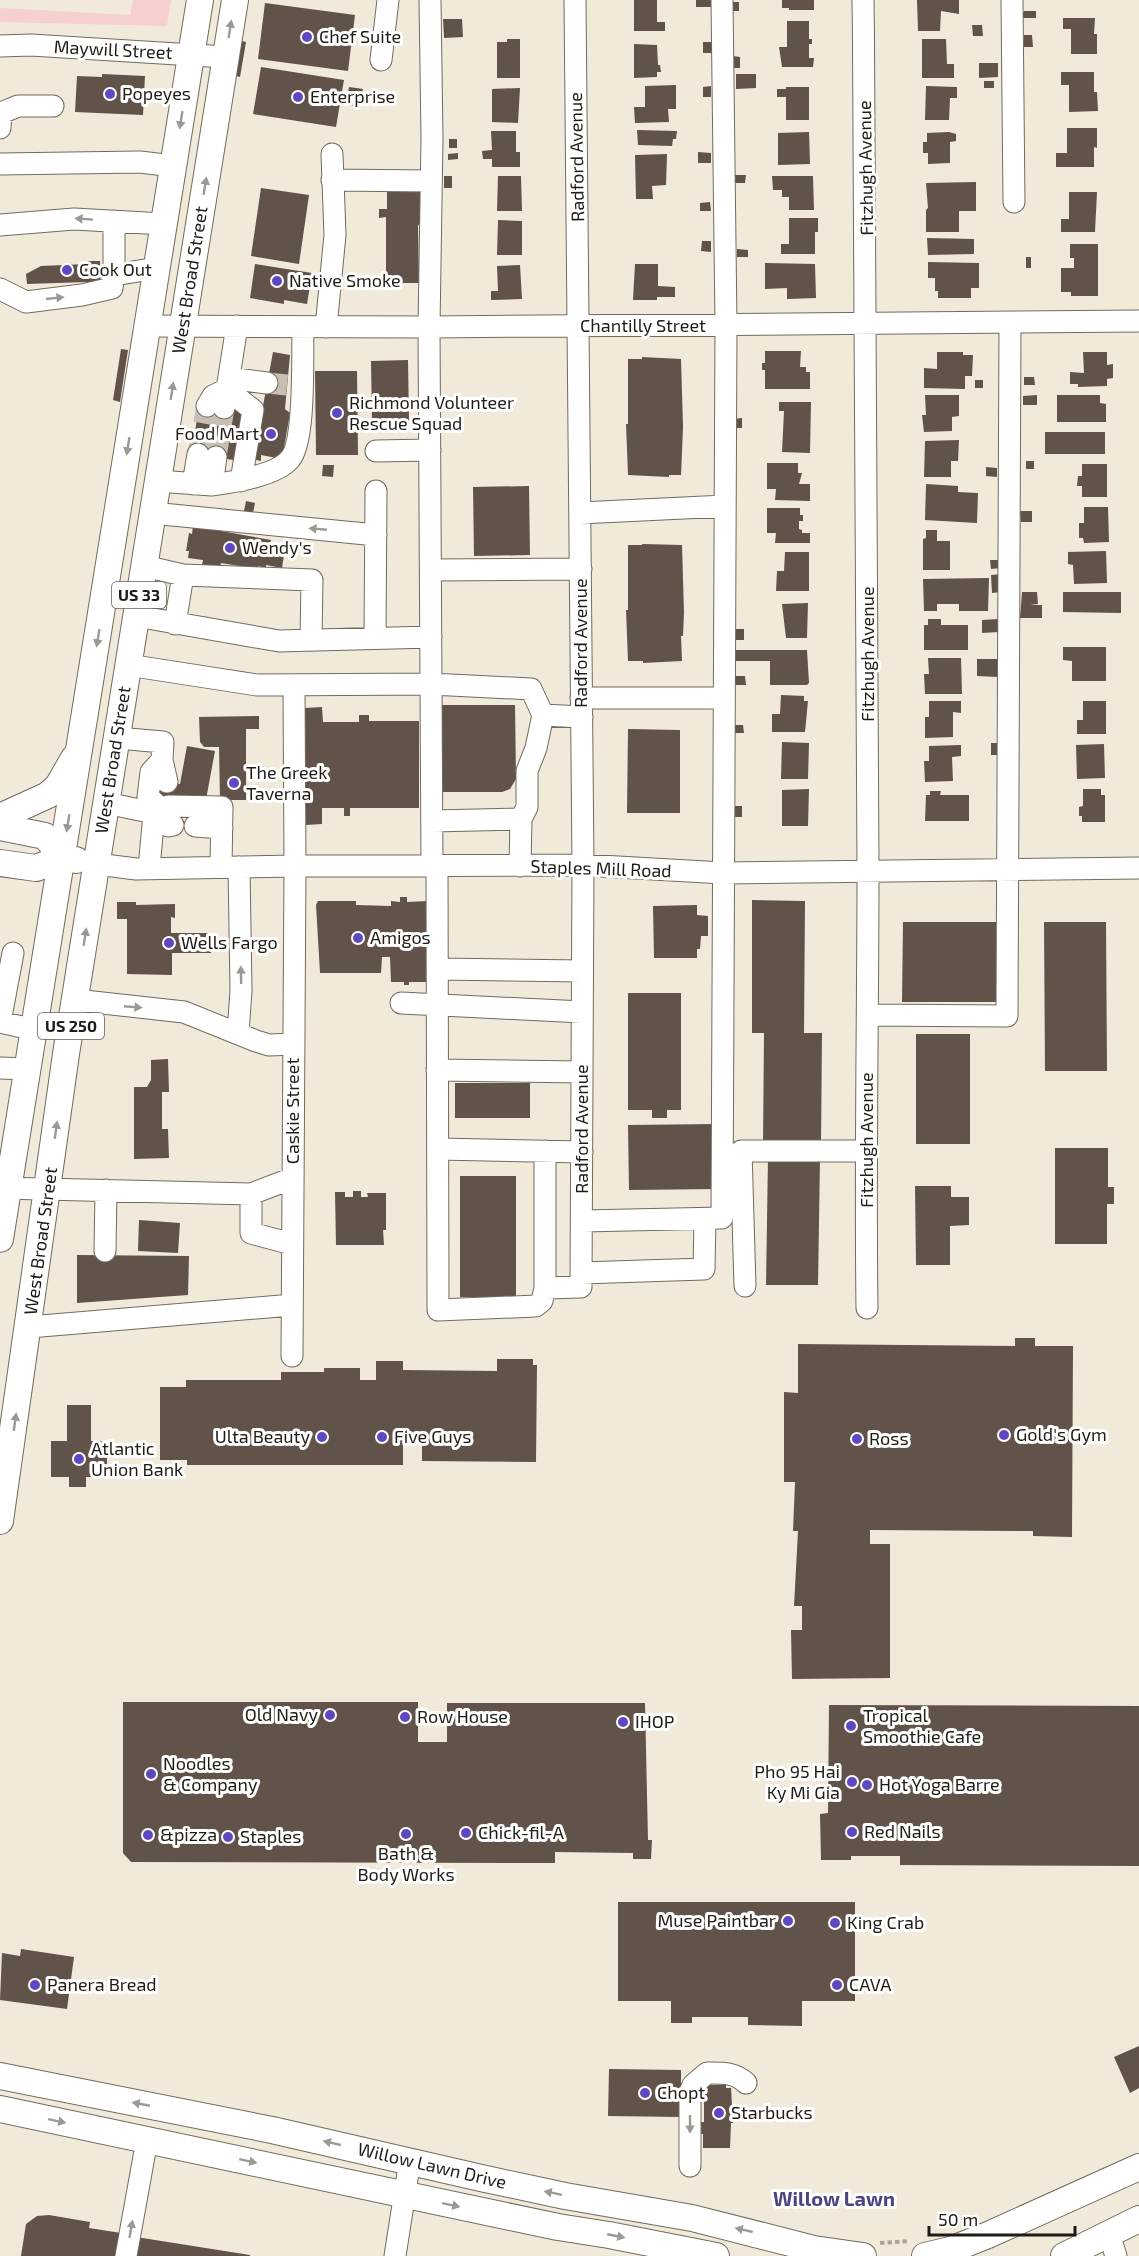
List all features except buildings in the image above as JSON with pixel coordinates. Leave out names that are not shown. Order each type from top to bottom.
[{"type":"main road","name":"West Broad Street","points":[[0,1239],[4,1188],[29,1069],[200,0]]},
{"type":"main road","name":"West Broad Street","points":[[0,1521],[75,1000],[235,0]]},
{"type":"main road","name":"US 33","points":[[0,817],[48,795],[58,786],[81,747]]},
{"type":"main road","points":[[0,827],[45,836],[63,858]]},
{"type":"main road","name":"Staples Mill Road","points":[[0,863],[36,868],[63,858],[97,864]]},
{"type":"main road","name":"Willow Lawn Drive","points":[[0,2076],[272,2130],[565,2196],[692,2218],[800,2250],[863,2256]]},
{"type":"main road","name":"Willow Lawn Drive","points":[[0,2109],[558,2227],[716,2256]]},
{"type":"main road","points":[[925,2256],[950,2250],[988,2235],[1139,2167]]},
{"type":"main road","points":[[1064,2256],[1112,2245],[1139,2220]]},
{"type":"street","points":[[381,60],[388,0]]},
{"type":"street","points":[[430,0],[432,821],[438,969],[438,1310],[536,1306],[542,1301],[545,1288],[545,1151]]},
{"type":"street","name":"Radford Avenue","points":[[575,0],[583,865],[581,1280]]},
{"type":"street","points":[[582,1221],[722,1218],[726,325],[722,0]]},
{"type":"street","name":"Fitzhugh Avenue","points":[[863,0],[868,325],[868,1014],[865,1151],[867,1308]]},
{"type":"street","points":[[1012,0],[1014,202]]},
{"type":"street","name":"Maywill Street","points":[[0,46],[31,45],[226,57]]},
{"type":"street","points":[[0,128],[1,112],[18,106],[53,106]]},
{"type":"street","points":[[326,327],[335,236],[332,154]]},
{"type":"street","points":[[0,164],[140,162],[173,166]]},
{"type":"street","points":[[333,180],[431,181]]},
{"type":"street","points":[[0,225],[74,219],[164,225]]},
{"type":"street","points":[[0,289],[26,302],[82,295],[112,288],[114,221]]},
{"type":"street","points":[[114,275],[157,268]]},
{"type":"street","name":"Chantilly Street","points":[[147,326],[868,325],[1139,321]]},
{"type":"street","points":[[868,1014],[1007,1016],[1010,323]]},
{"type":"street","points":[[222,395],[237,326]]},
{"type":"street","points":[[158,481],[202,485],[241,481],[267,473],[290,459],[300,433],[285,385],[303,327]]},
{"type":"street","points":[[222,395],[285,385]]},
{"type":"street","points":[[222,395],[253,410],[241,481]]},
{"type":"street","points":[[376,451],[430,450]]},
{"type":"street","points":[[202,485],[207,456]]},
{"type":"street","points":[[375,638],[376,491]]},
{"type":"street","points":[[580,513],[724,506]]},
{"type":"street","points":[[152,513],[376,535]]},
{"type":"street","points":[[144,566],[183,575],[312,580],[311,640]]},
{"type":"street","points":[[431,570],[581,569]]},
{"type":"street","points":[[175,624],[183,575]]},
{"type":"street","points":[[136,616],[279,641],[431,637]]},
{"type":"street","points":[[128,665],[257,685],[432,684],[531,689],[543,715],[536,747],[527,771],[527,807],[521,819],[520,866]]},
{"type":"street","name":"Caskie Street","points":[[292,1356],[294,685]]},
{"type":"street","points":[[543,715],[582,708],[724,698]]},
{"type":"street","points":[[117,738],[164,741],[162,760],[164,806],[149,868]]},
{"type":"street","points":[[106,803],[222,807],[222,828],[230,867],[242,990],[238,1034]]},
{"type":"street","points":[[432,821],[521,819]]},
{"type":"street","points":[[195,826],[222,828]]},
{"type":"street","name":"Staples Mill Road","points":[[97,864],[136,869],[583,865],[723,873],[1139,868]]},
{"type":"street","points":[[35,1030],[0,1022],[6,951],[46,961]]},
{"type":"street","points":[[438,969],[582,971]]},
{"type":"street","points":[[75,1000],[184,1012],[269,1045],[294,1044]]},
{"type":"street","points":[[401,1003],[582,1012]]},
{"type":"street","points":[[0,1068],[29,1069]]},
{"type":"street","points":[[438,1070],[582,1072]]},
{"type":"street","points":[[438,1149],[582,1152]]},
{"type":"street","points":[[745,1286],[741,1151],[865,1151]]},
{"type":"street","points":[[4,1188],[251,1194],[293,1178]]},
{"type":"street","points":[[105,1251],[106,1190]]},
{"type":"street","points":[[251,1194],[251,1233],[292,1244]]},
{"type":"street","points":[[545,1288],[581,1280],[704,1269],[705,1218]]},
{"type":"street","points":[[29,1327],[292,1305]]},
{"type":"street","points":[[690,2166],[690,2092],[693,2085],[707,2073],[730,2073],[739,2076],[746,2083]]},
{"type":"street","points":[[126,2256],[147,2140]]},
{"type":"street","points":[[395,2256],[410,2160]]},
{"type":"shaded area","points":[[133,0],[171,0],[167,26],[0,22],[0,8],[130,15]]},
{"type":"tunnel","points":[[267,383],[287,385]]},
{"type":"tunnel","points":[[198,454],[207,406]]},
{"type":"tunnel","points":[[216,457],[224,408]]},
{"type":"place","name":"Chef Suite","points":[[307,37]]},
{"type":"place","name":"Popeyes","points":[[110,94]]},
{"type":"place","name":"Enterprise","points":[[298,97]]},
{"type":"place","name":"Cook Out","points":[[67,270]]},
{"type":"place","name":"Native Smoke","points":[[277,281]]},
{"type":"place","name":"Richmond Volunteer Rescue Squad","points":[[337,413]]},
{"type":"place","name":"Food Mart","points":[[271,434]]},
{"type":"place","name":"Wendy's","points":[[230,548]]},
{"type":"place","name":"The Greek Taverna","points":[[234,783]]},
{"type":"place","name":"Amigos","points":[[358,938]]},
{"type":"place","name":"Wells Fargo","points":[[169,943]]},
{"type":"place","name":"Gold's Gym","points":[[1004,1435]]},
{"type":"place","name":"Ulta Beauty","points":[[322,1437]]},
{"type":"place","name":"Five Guys","points":[[382,1437]]},
{"type":"place","name":"Ross","points":[[857,1439]]},
{"type":"place","name":"Atlantic Union Bank","points":[[79,1459]]},
{"type":"place","name":"Old Navy","points":[[330,1715]]},
{"type":"place","name":"Row House","points":[[405,1717]]},
{"type":"place","name":"IHOP","points":[[623,1722]]},
{"type":"place","name":"Tropical Smoothie Cafe","points":[[851,1726]]},
{"type":"place","name":"Noodles & Company","points":[[151,1774]]},
{"type":"place","name":"Pho 95 Hai Ky Mi Gia","points":[[852,1782]]},
{"type":"place","name":"Hot Yoga Barre","points":[[867,1785]]},
{"type":"place","name":"Red Nails","points":[[852,1832]]},
{"type":"place","name":"Chick-fil-A","points":[[466,1833]]},
{"type":"place","name":"Bath & Body Works","points":[[406,1834]]},
{"type":"place","name":"&pizza","points":[[148,1835]]},
{"type":"place","name":"Staples","points":[[228,1837]]},
{"type":"place","name":"Muse Paintbar","points":[[788,1921]]},
{"type":"place","name":"King Crab","points":[[835,1923]]},
{"type":"place","name":"Panera Bread","points":[[35,1985]]},
{"type":"place","name":"CAVA","points":[[837,1985]]},
{"type":"place","name":"Chopt","points":[[645,2093]]},
{"type":"place","name":"Starbucks","points":[[719,2113]]},
{"type":"district","name":"Willow Lawn","points":[[834,2199]]}]
